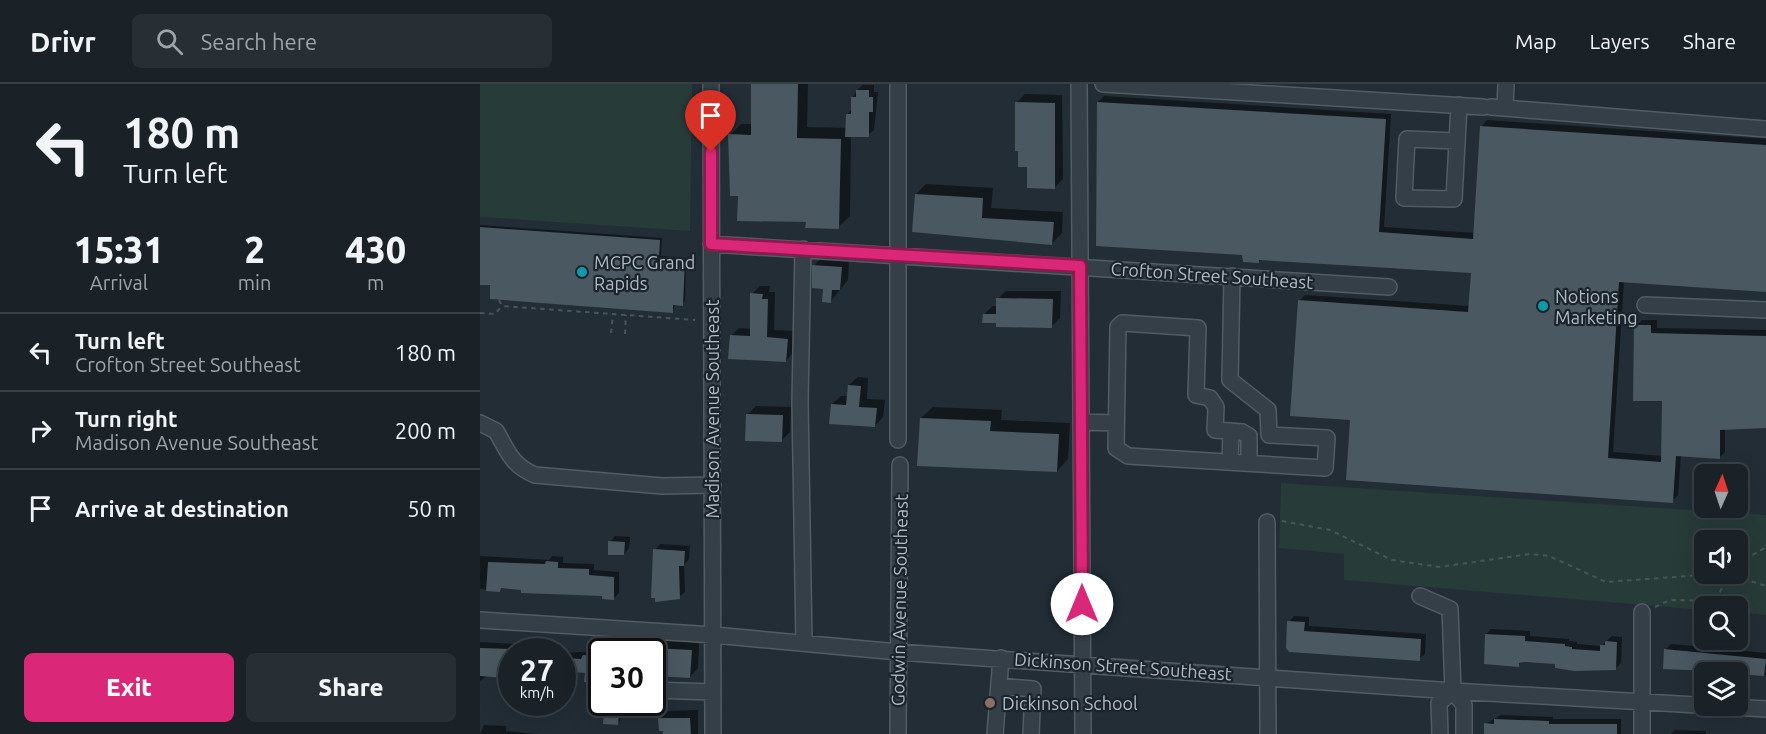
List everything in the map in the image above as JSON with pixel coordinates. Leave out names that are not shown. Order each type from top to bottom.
[{"type":"street","name":"Madison Avenue Southeast","points":[[711,84],[713,734]]},
{"type":"street","points":[[898,84],[898,440]]},
{"type":"street","points":[[1079,84],[1083,734]]},
{"type":"street","points":[[1103,84],[1493,107],[1766,129]]},
{"type":"street","points":[[1493,107],[1506,84]]},
{"type":"street","points":[[1457,141],[1407,139],[1404,198],[1454,199],[1459,105]]},
{"type":"street","name":"Crofton Street Southeast","points":[[711,244],[1389,287]]},
{"type":"street","points":[[803,249],[800,401],[804,643]]},
{"type":"street","points":[[1232,276],[1230,380],[1268,411],[1269,435],[1327,438],[1325,468],[1128,456],[1116,448],[1118,327],[1122,323],[1198,328],[1196,395],[1210,398],[1216,406],[1215,430],[1242,432],[1249,436],[1249,463]]},
{"type":"street","points":[[1645,305],[1766,310]]},
{"type":"street","points":[[1081,422],[1116,423]]},
{"type":"street","points":[[480,423],[496,430],[504,450],[524,471],[535,475],[662,486],[713,485]]},
{"type":"street","points":[[1230,462],[1231,431]]},
{"type":"street","name":"Godwin Avenue Southeast","points":[[898,734],[900,465]]},
{"type":"street","points":[[1267,522],[1268,734]]},
{"type":"street","points":[[1420,596],[1450,609],[1454,691],[1464,705],[1464,734]]},
{"type":"street","points":[[1642,612],[1642,734]]},
{"type":"street","name":"Dickinson Street Southeast","points":[[480,620],[714,635],[898,652],[1268,676],[1454,691],[1766,709]]},
{"type":"street","points":[[620,629],[620,638]]},
{"type":"street","points":[[995,734],[1001,658]]},
{"type":"street","points":[[999,686],[1033,689],[1031,734]]},
{"type":"street","points":[[666,690],[713,692]]},
{"type":"street","points":[[1440,734],[1439,704],[1454,691]]},
{"type":"path","points":[[499,300],[502,306]]},
{"type":"path","points":[[480,313],[495,314],[502,306]]},
{"type":"path","points":[[502,306],[695,320]]},
{"type":"path","points":[[611,333],[613,314]]},
{"type":"path","points":[[625,334],[626,315]]},
{"type":"path","points":[[1267,522],[1280,521],[1330,530],[1392,560],[1439,567],[1530,554],[1549,556],[1606,582],[1694,576]]},
{"type":"path","points":[[1748,558],[1766,547]]},
{"type":"path","points":[[1748,580],[1766,586]]},
{"type":"path","points":[[1642,612],[1670,600],[1716,602],[1724,584]]},
{"type":"green space","points":[[480,84],[692,84],[690,231],[480,217]]},
{"type":"green space","points":[[1281,483],[1694,510],[1694,518],[1748,518],[1748,514],[1766,515],[1766,615],[1748,613],[1748,596],[1694,596],[1694,609],[1344,580],[1344,554],[1279,548]]},
{"type":"building","points":[[751,84],[798,84],[797,138],[841,139],[839,229],[805,228],[806,222],[737,221],[738,196],[730,196],[728,134],[751,135]]},
{"type":"building","points":[[856,90],[869,90],[869,97],[873,97],[873,112],[869,112],[869,137],[845,137],[846,114],[851,114],[851,97],[856,97]]},
{"type":"building","points":[[1015,102],[1055,103],[1055,189],[1027,188],[1027,167],[1018,167],[1018,151],[1015,151]]},
{"type":"building","name":"Notions Marketing","points":[[1097,102],[1386,119],[1379,232],[1473,239],[1480,126],[1766,145],[1766,292],[1619,282],[1608,458],[1661,462],[1662,401],[1633,401],[1634,325],[1651,325],[1651,333],[1766,336],[1766,428],[1720,430],[1720,459],[1676,456],[1673,503],[1346,480],[1350,420],[1290,416],[1298,300],[1468,312],[1471,273],[1259,260],[1259,263],[1243,262],[1242,255],[1096,246]]},
{"type":"building","points":[[915,194],[983,198],[982,218],[1054,222],[1052,245],[912,232]]},
{"type":"building","name":"MCPC Grand Rapids","points":[[480,227],[660,240],[659,258],[685,259],[683,306],[673,305],[673,313],[490,299],[490,285],[480,285]]},
{"type":"building","points":[[812,265],[842,267],[840,290],[832,290],[831,303],[822,302],[823,289],[812,288]]},
{"type":"building","points":[[750,293],[763,294],[762,299],[768,299],[767,337],[788,339],[786,362],[728,359],[730,335],[750,336]]},
{"type":"building","points":[[996,298],[1053,299],[1052,328],[996,327],[996,323],[982,323],[983,314],[996,314]]},
{"type":"building","points":[[848,385],[861,386],[859,407],[877,408],[875,427],[829,424],[831,404],[846,405]]},
{"type":"building","points":[[746,414],[783,415],[782,442],[745,441]]},
{"type":"building","points":[[920,418],[991,421],[990,431],[1059,434],[1057,472],[917,466]]},
{"type":"building","points":[[608,541],[625,542],[624,555],[608,555]]},
{"type":"building","points":[[653,549],[685,551],[684,566],[679,566],[680,599],[655,602],[655,598],[651,598]]},
{"type":"building","points":[[546,561],[558,562],[558,568],[589,569],[589,575],[614,577],[614,600],[602,599],[602,596],[521,593],[521,590],[501,588],[500,592],[486,591],[488,562],[545,564]]},
{"type":"building","points":[[1287,621],[1305,622],[1304,631],[1421,639],[1420,661],[1289,652],[1286,648]]},
{"type":"building","points":[[1485,634],[1525,636],[1525,641],[1565,644],[1572,649],[1600,651],[1600,645],[1605,645],[1605,641],[1617,642],[1616,670],[1575,671],[1555,668],[1555,664],[1524,662],[1519,663],[1519,667],[1484,664]]},
{"type":"building","points":[[480,648],[498,649],[498,677],[480,676]]},
{"type":"building","points":[[666,649],[692,650],[690,678],[666,677]]},
{"type":"building","points":[[1664,649],[1766,659],[1764,676],[1748,675],[1748,662],[1694,662],[1694,670],[1663,669]]},
{"type":"building","points":[[583,655],[588,655],[588,682],[584,682],[585,673],[576,672],[576,659],[581,659]]},
{"type":"building","points":[[604,716],[619,716],[618,725],[603,724]]},
{"type":"building","points":[[658,718],[690,718],[691,734],[663,734],[663,731],[659,731]]},
{"type":"building","points":[[1494,719],[1549,721],[1549,724],[1617,724],[1617,734],[1484,734],[1484,723],[1494,724]]},
{"type":"place","name":"MCPC Grand Rapids","points":[[582,272]]},
{"type":"place","name":"Notions Marketing","points":[[1543,306]]},
{"type":"place","name":"Dickinson School","points":[[990,703]]},
{"type":"route","points":[[711,152],[711,244],[1080,266],[1082,604]]}]
